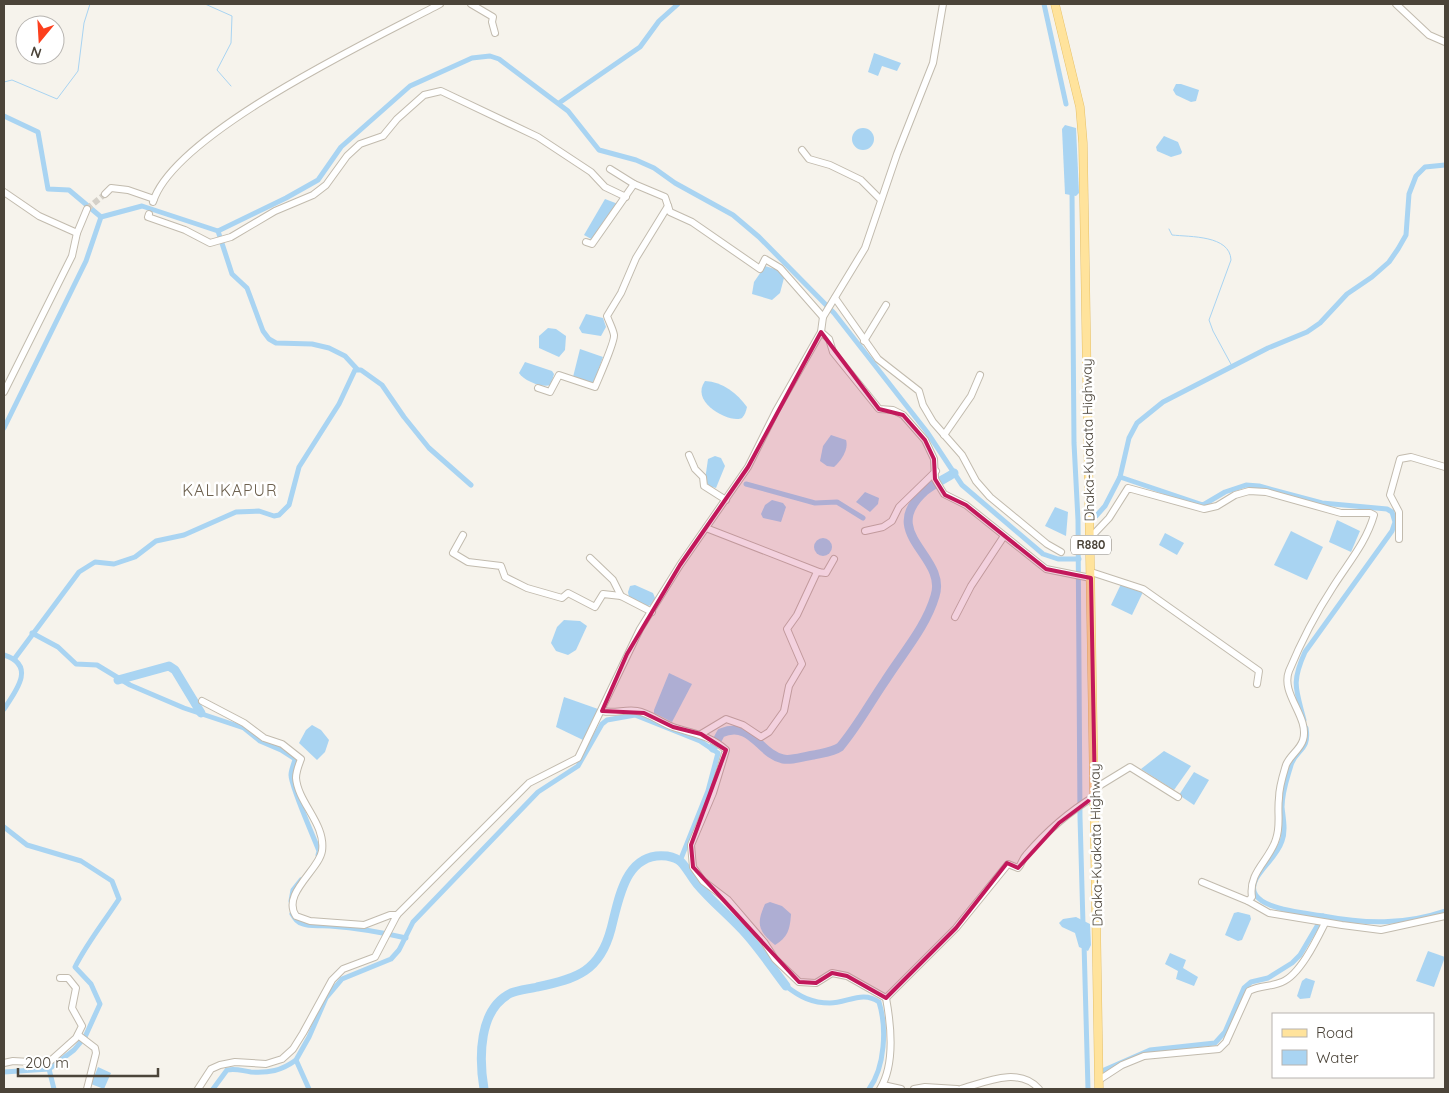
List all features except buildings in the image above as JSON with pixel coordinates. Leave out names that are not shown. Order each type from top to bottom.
[{"type":"main road","name":"Dhaka-Kuakata Highway","points":[[1055,4],[1080,106],[1083,143],[1099,1089]]},
{"type":"street","points":[[105,194],[111,188],[128,190],[154,201],[167,176],[199,145],[260,101],[440,4]]},
{"type":"street","points":[[471,4],[494,17],[492,22],[494,33]]},
{"type":"street","points":[[198,1089],[211,1069],[220,1065],[235,1062],[266,1064],[282,1059],[293,1049],[304,1033],[332,980],[343,969],[375,956],[392,921],[529,783],[578,758],[602,712],[627,654],[680,565],[748,467],[776,411],[821,332],[823,317],[865,248],[881,200],[933,63],[943,4]]},
{"type":"street","points":[[1396,4],[1429,35],[1445,42]]},
{"type":"street","points":[[149,214],[148,217],[173,225],[210,243],[231,237],[275,210],[313,195],[326,185],[346,156],[360,144],[383,136],[397,119],[424,95],[441,92],[538,137],[599,178],[605,186],[626,197]]},
{"type":"street","points":[[802,150],[810,159],[830,165],[861,180],[881,200]]},
{"type":"street","points":[[610,169],[634,184],[665,197],[670,212],[692,222],[760,269],[765,259],[780,268],[823,317]]},
{"type":"street","points":[[586,242],[592,244],[634,184]]},
{"type":"street","points":[[4,192],[38,216],[76,233]]},
{"type":"street","points":[[538,388],[550,392],[558,375],[595,387],[606,357],[614,346],[614,335],[607,316],[621,293],[636,258],[668,206]]},
{"type":"street","points":[[4,392],[72,256],[76,233],[87,209]]},
{"type":"street","points":[[835,298],[878,359],[919,391],[923,405],[962,455],[976,481],[990,497],[1047,544],[1061,552]]},
{"type":"street","points":[[864,341],[886,305]]},
{"type":"street","points":[[821,332],[829,339],[833,352],[880,409],[892,410],[904,415],[922,436],[932,454],[936,471],[935,479],[944,494],[966,505],[1046,569],[1091,575],[1143,589],[1259,671],[1257,684]]},
{"type":"street","points":[[944,434],[971,396],[980,376]]},
{"type":"street","points":[[689,455],[695,469],[703,477],[704,486],[726,500]]},
{"type":"street","points":[[1399,539],[1399,512],[1390,495],[1400,459],[1411,457],[1445,467]]},
{"type":"street","points":[[865,531],[883,527],[892,521],[899,507],[936,471]]},
{"type":"street","points":[[1090,538],[1109,518],[1128,488],[1204,509],[1217,506],[1235,495],[1254,491],[1266,492],[1334,512],[1370,513],[1374,515],[1355,556],[1330,591],[1290,671],[1290,693],[1302,724],[1303,737],[1287,762],[1278,798],[1280,823],[1277,837],[1271,851],[1255,873],[1251,888],[1252,897],[1248,901]]},
{"type":"street","points":[[706,528],[819,572],[826,573],[834,559]]},
{"type":"street","points":[[463,535],[453,553],[468,562],[501,566],[505,577],[527,588],[562,598],[568,592],[595,607],[602,594],[622,596],[652,612]]},
{"type":"street","points":[[955,617],[970,586],[1004,536]]},
{"type":"street","points":[[590,558],[613,580],[622,596]]},
{"type":"street","points":[[701,734],[726,719],[743,725],[761,738],[770,732],[784,711],[789,686],[802,664],[787,629],[797,615],[811,583],[819,572]]},
{"type":"street","points":[[202,702],[244,723],[264,738],[291,750],[301,759],[296,776],[299,789],[315,821],[322,848],[319,861],[297,888],[293,909],[296,916],[310,921],[364,925],[390,915],[398,915]]},
{"type":"street","points":[[602,712],[636,710],[673,727],[701,734],[726,750],[713,793],[691,845],[694,867],[703,880],[728,900],[764,942],[775,959],[799,982],[816,983],[832,973],[846,976],[886,998]]},
{"type":"street","points":[[886,998],[956,928],[1008,864],[1018,868],[1025,856],[1079,805],[1130,767],[1178,797]]},
{"type":"street","points":[[1202,882],[1248,901],[1269,913],[1324,923],[1381,930],[1445,916]]},
{"type":"street","points":[[1099,1080],[1122,1065],[1144,1056],[1219,1049],[1226,1042],[1249,991],[1264,984],[1282,982],[1294,973],[1324,923]]},
{"type":"street","points":[[4,1063],[13,1061],[48,1063],[78,1035],[82,1026],[72,1008],[76,988],[68,978],[60,978]]},
{"type":"street","points":[[886,998],[892,1029],[882,1087],[901,1089]]},
{"type":"street","points":[[78,1035],[95,1048],[96,1058],[87,1089]]},
{"type":"street","points":[[961,1089],[1005,1076],[1032,1082],[1039,1089]]},
{"type":"street","points":[[914,1089],[925,1087],[957,1089]]},
{"type":"highlighted area","points":[[821,332],[879,409],[903,415],[925,440],[934,459],[935,479],[945,495],[966,505],[1046,569],[1091,578],[1095,796],[1059,823],[1018,868],[1007,863],[956,928],[886,998],[847,976],[832,973],[816,983],[799,982],[693,867],[691,845],[726,750],[701,734],[673,727],[644,713],[602,711],[627,654],[680,565],[748,467]]},
{"type":"water","points":[[874,53],[901,63],[897,71],[882,66],[878,76],[868,72]]},
{"type":"water","points":[[1176,84],[1199,90],[1196,101],[1191,102],[1176,95],[1173,90]]},
{"type":"water","points":[[1065,125],[1076,128],[1079,193],[1076,196],[1065,194],[1062,129]]},
{"type":"water","points":[[863,128],[873,135],[874,139],[867,149],[863,150],[853,143],[852,139],[859,129]]},
{"type":"water","points":[[1164,136],[1178,142],[1181,154],[1171,157],[1157,151],[1156,147]]},
{"type":"water","points":[[605,199],[618,204],[593,240],[584,235]]},
{"type":"water","points":[[765,266],[778,270],[784,278],[780,293],[772,300],[752,294],[754,282]]},
{"type":"water","points":[[586,314],[603,318],[606,327],[601,336],[582,333],[579,328]]},
{"type":"water","points":[[548,328],[556,329],[566,336],[565,350],[559,357],[539,348],[539,336]]},
{"type":"water","points":[[580,349],[603,357],[593,385],[573,377]]},
{"type":"water","points":[[525,362],[552,371],[554,374],[551,385],[538,385],[521,376],[519,373]]},
{"type":"water","points":[[705,381],[724,386],[739,397],[747,407],[742,418],[729,418],[721,415],[707,404],[702,397]]},
{"type":"water","points":[[831,435],[846,440],[847,443],[844,455],[834,467],[827,466],[820,461],[823,446]]},
{"type":"water","points":[[715,456],[721,458],[725,466],[716,488],[709,486],[705,480],[708,459]]},
{"type":"water","points":[[865,492],[879,498],[878,504],[870,512],[856,502]]},
{"type":"water","points":[[772,500],[783,503],[786,507],[781,522],[763,518],[761,514],[765,505]]},
{"type":"water","points":[[1055,507],[1068,512],[1066,536],[1045,526]]},
{"type":"water","points":[[1337,520],[1360,531],[1351,552],[1329,542]]},
{"type":"water","points":[[1291,531],[1323,547],[1307,580],[1274,565]]},
{"type":"water","points":[[1165,533],[1184,543],[1177,555],[1159,545]]},
{"type":"water","points":[[819,538],[827,538],[832,543],[830,554],[819,556],[814,551],[814,543]]},
{"type":"water","points":[[1122,582],[1143,592],[1132,615],[1111,605]]},
{"type":"water","points":[[635,585],[653,593],[655,598],[654,604],[648,606],[629,597],[630,586]]},
{"type":"water","points":[[564,620],[580,621],[587,626],[576,650],[568,655],[556,651],[551,643],[557,627]]},
{"type":"water","points":[[669,673],[692,684],[672,722],[654,713]]},
{"type":"water","points":[[564,697],[598,709],[583,740],[556,727]]},
{"type":"water","points":[[312,725],[321,730],[329,740],[325,752],[317,760],[299,743],[306,730]]},
{"type":"water","points":[[1164,751],[1191,766],[1174,790],[1141,769]]},
{"type":"water","points":[[1194,772],[1209,780],[1194,805],[1179,795]]},
{"type":"water","points":[[770,902],[782,906],[791,914],[788,932],[775,945],[765,936],[760,927],[762,911],[765,904]]},
{"type":"water","points":[[1234,913],[1250,915],[1251,919],[1242,940],[1238,941],[1225,935]]},
{"type":"water","points":[[1076,917],[1090,924],[1091,945],[1088,951],[1079,947],[1075,933],[1062,927],[1059,923],[1063,919]]},
{"type":"water","points":[[1428,951],[1445,957],[1434,987],[1416,981]]},
{"type":"water","points":[[1170,953],[1186,960],[1183,968],[1198,977],[1194,986],[1176,979],[1178,971],[1165,964]]},
{"type":"water","points":[[1306,978],[1315,981],[1310,998],[1300,999],[1297,996],[1302,981]]},
{"type":"water","points":[[98,1067],[111,1073],[104,1089],[91,1084]]},
{"type":"waterway","points":[[4,82],[12,80],[57,99],[78,71],[84,23],[90,4]]},
{"type":"waterway","points":[[205,4],[232,16],[231,43],[217,70],[231,86]]},
{"type":"waterway","points":[[559,103],[640,47],[659,21],[678,4]]},
{"type":"waterway","points":[[1044,4],[1066,104]]},
{"type":"waterway","points":[[4,428],[86,261],[101,217],[142,206],[218,231],[318,180],[341,147],[410,86],[472,58],[490,56],[499,59],[568,111],[599,150],[636,160],[654,168],[675,183],[733,215],[759,237],[834,313],[927,432],[962,485],[1043,554],[1058,559],[1079,559]]},
{"type":"waterway","points":[[4,116],[38,132],[48,189],[69,190],[101,217]]},
{"type":"waterway","points":[[1096,516],[1105,506],[1120,477],[1129,438],[1137,423],[1163,402],[1268,348],[1307,332],[1320,323],[1347,294],[1372,277],[1389,262],[1406,235],[1409,194],[1416,176],[1425,167],[1445,165]]},
{"type":"waterway","points":[[1072,191],[1074,443],[1078,520],[1080,817],[1083,924]]},
{"type":"waterway","points":[[1169,229],[1172,235],[1198,237],[1217,242],[1229,252],[1231,260],[1209,320],[1232,366]]},
{"type":"waterway","points":[[218,231],[232,274],[247,288],[263,331],[269,339],[276,343],[312,344],[329,348],[345,356],[357,369]]},
{"type":"waterway","points":[[15,658],[79,572],[95,562],[114,564],[135,557],[156,541],[184,535],[236,512],[259,511],[274,516],[279,515],[289,505],[299,467],[339,404],[355,370],[361,370],[382,385],[404,417],[429,448],[471,485]]},
{"type":"waterway","points":[[713,748],[721,733],[732,730],[748,734],[768,751],[783,759],[814,755],[840,747],[913,640],[931,607],[935,596],[936,582],[932,569],[910,533],[908,520],[912,506],[925,491],[954,473]]},
{"type":"waterway","points":[[1120,477],[1203,505],[1225,492],[1246,485],[1259,486],[1322,503],[1387,509],[1392,512],[1395,522],[1392,531],[1305,652],[1296,679],[1304,720]]},
{"type":"waterway","points":[[746,484],[815,503],[837,502],[863,518]]},
{"type":"waterway","points":[[32,633],[58,647],[76,664],[97,665],[130,685],[184,708],[244,728],[260,741],[281,750],[295,759],[291,773],[292,781],[319,851],[318,855]]},
{"type":"waterway","points":[[4,655],[14,659],[21,671],[21,679],[18,686],[4,709]]},
{"type":"waterway","points":[[118,680],[169,666],[175,670],[201,713]]},
{"type":"waterway","points":[[309,1089],[296,1060],[309,1037],[326,998],[342,979],[391,959],[399,950],[413,922],[538,792],[578,766],[602,724],[607,720],[635,715],[700,741],[718,753],[708,791],[680,861]]},
{"type":"waterway","points":[[1306,728],[1306,741],[1293,760],[1284,791],[1282,801],[1284,828],[1282,841],[1277,851],[1256,879],[1254,889],[1257,897],[1277,908],[1323,916]]},
{"type":"waterway","points":[[4,827],[27,845],[81,861],[112,881],[119,899],[90,941],[75,967],[91,984],[100,1004],[85,1037],[74,1050],[49,1069],[4,1072]]},
{"type":"waterway","points":[[484,1089],[481,1064],[483,1036],[492,1011],[500,1000],[511,993],[564,980],[585,971],[593,964],[606,943],[626,879],[642,861],[653,856],[667,856],[681,862],[703,891],[741,928],[786,986]]},
{"type":"waterway","points":[[291,901],[293,890],[301,880]]},
{"type":"waterway","points":[[1102,1071],[1150,1050],[1215,1043],[1225,1032],[1244,988],[1251,982],[1268,978],[1292,963],[1300,955],[1323,916],[1354,921],[1384,922],[1415,919],[1445,911]]},
{"type":"waterway","points":[[292,914],[295,919],[306,925],[359,929],[406,938]]},
{"type":"waterway","points":[[1084,943],[1088,1089]]},
{"type":"waterway","points":[[786,986],[812,1001],[830,1003],[867,997],[879,1002],[883,1023],[883,1047],[878,1070],[869,1089]]},
{"type":"waterway","points":[[213,1089],[227,1070],[269,1072],[285,1067],[296,1060]]},
{"type":"waterway","points":[[49,1069],[54,1089]]},
{"type":"tunnel","points":[[87,209],[105,194]]},
{"type":"district","name":"KALIKAPUR","points":[[230,490]]}]
